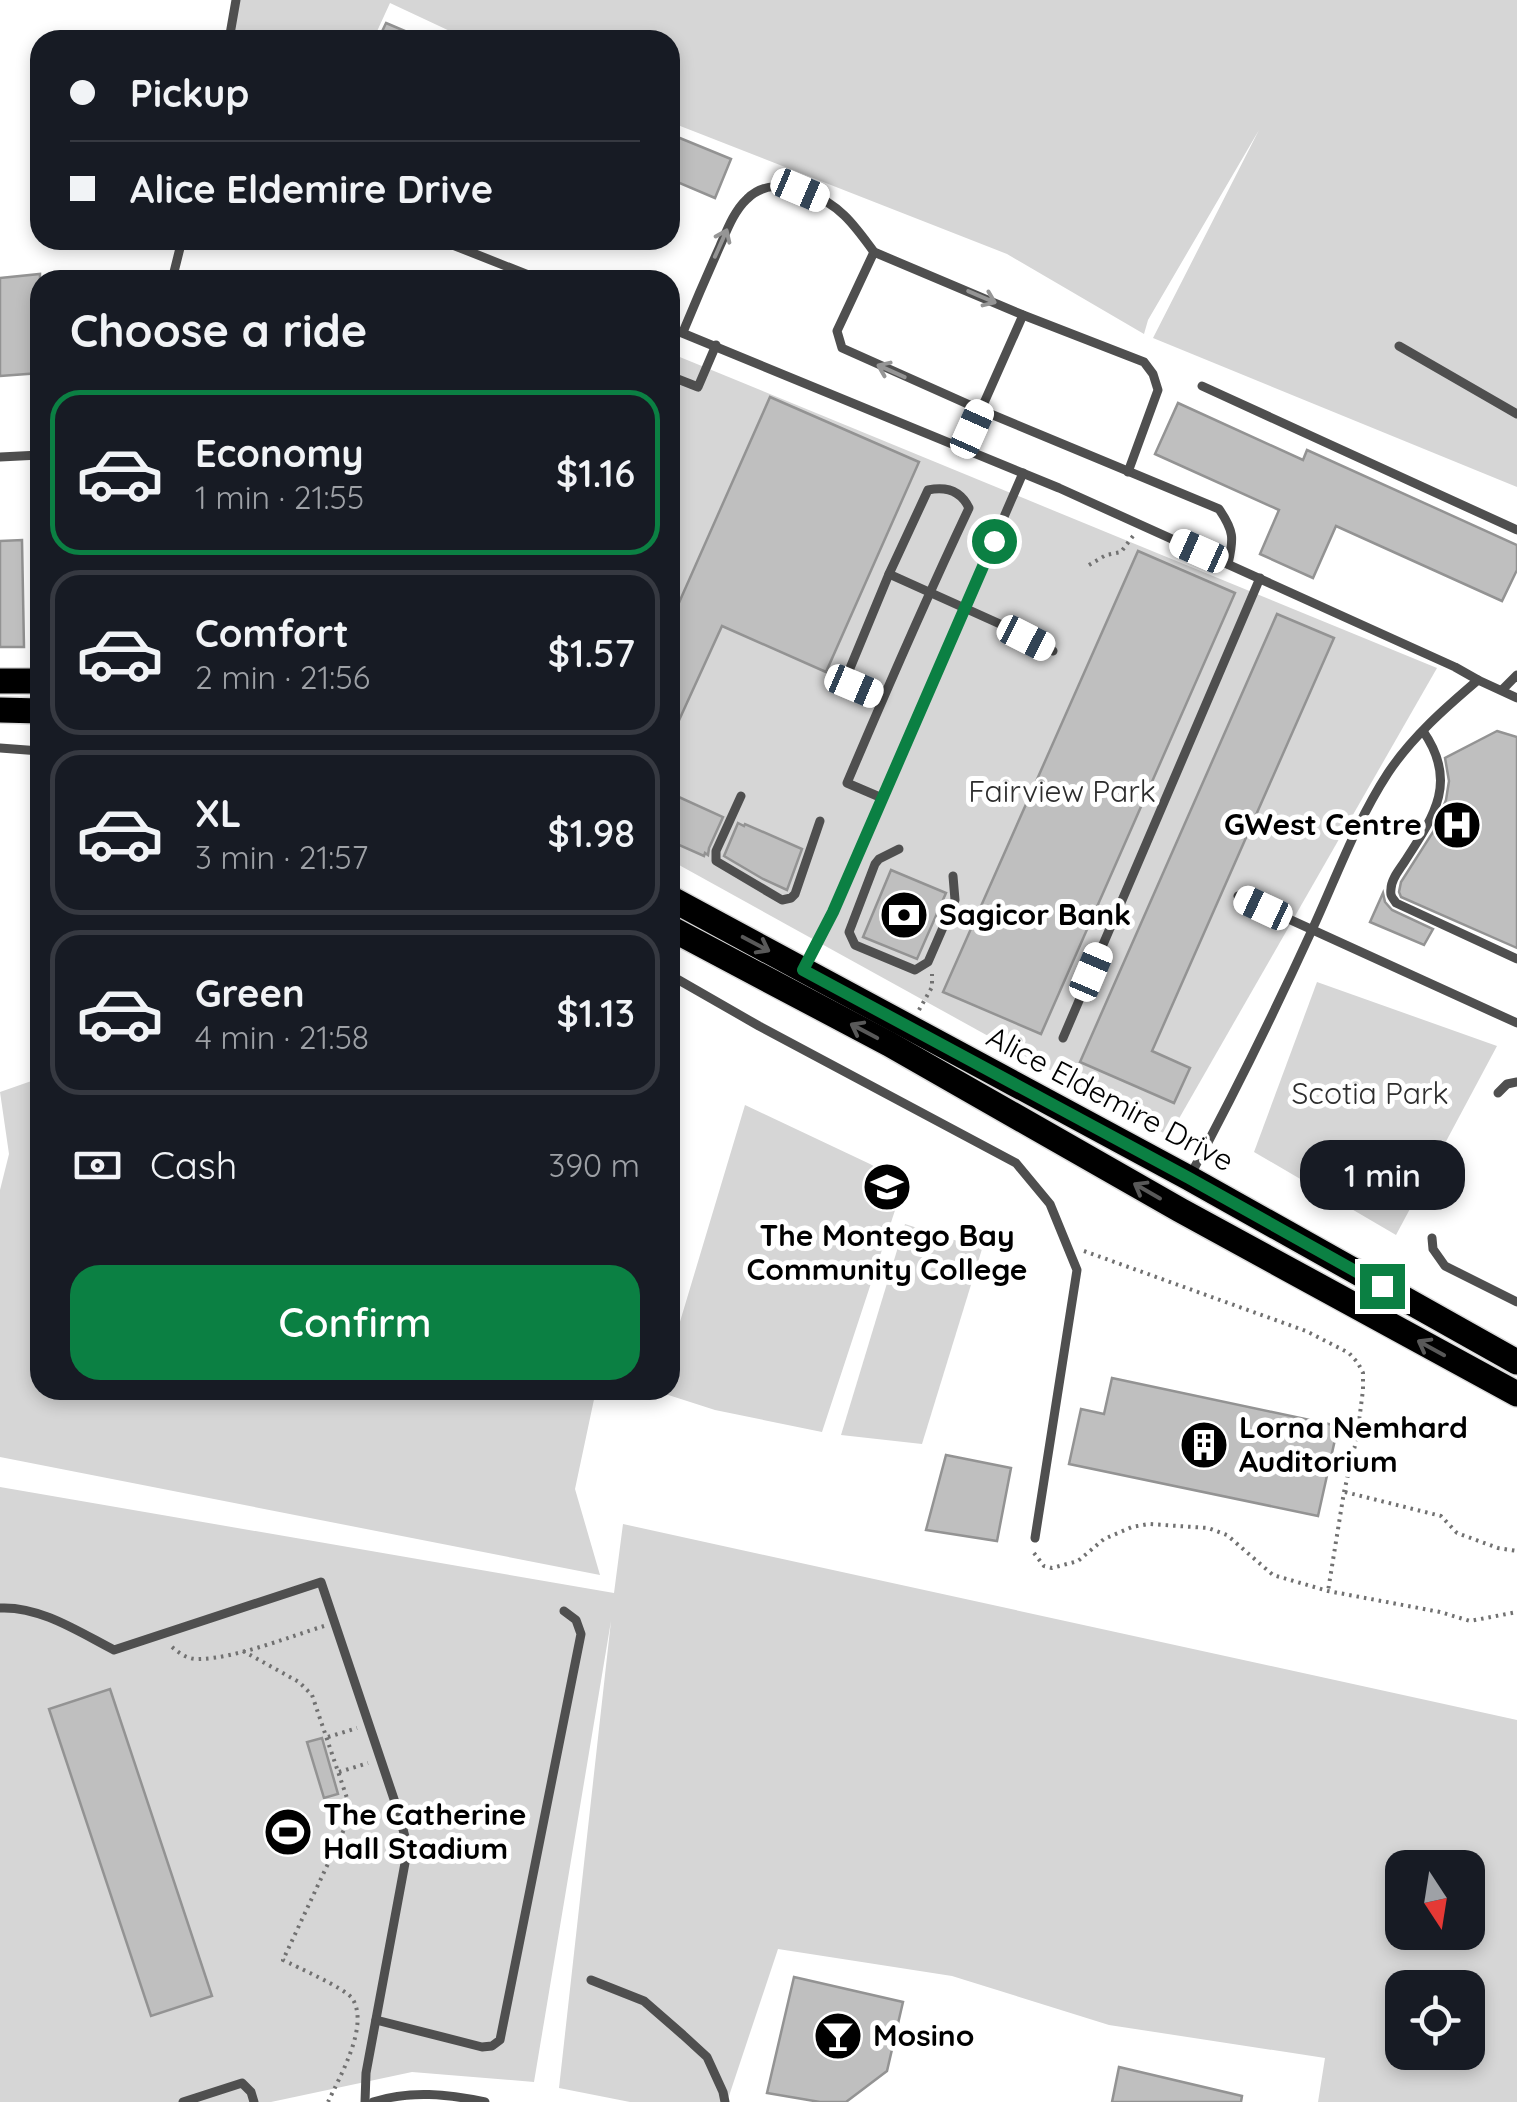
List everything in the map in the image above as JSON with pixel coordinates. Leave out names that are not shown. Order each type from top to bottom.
[{"type":"main road","points":[[0,681],[30,681]]},
{"type":"main road","points":[[0,710],[30,710]]},
{"type":"main road","name":"Alice Eldemire Drive","points":[[680,903],[1189,1178],[1517,1362]]},
{"type":"main road","name":"Alice Eldemire Drive","points":[[680,933],[889,1044],[1180,1210],[1517,1394]]},
{"type":"lane","points":[[230,30],[236,0]]},
{"type":"lane","points":[[1128,472],[1158,390],[1154,374],[1144,362],[874,252],[832,203],[800,190],[778,185],[762,188],[734,214],[682,332],[1024,473],[1455,666],[1517,698]]},
{"type":"lane","points":[[465,250],[516,270]]},
{"type":"lane","points":[[874,252],[837,330],[842,348],[1219,509],[1232,528],[1228,564]]},
{"type":"lane","points":[[964,448],[1023,315]]},
{"type":"lane","points":[[680,380],[698,387],[716,345]]},
{"type":"lane","points":[[1399,346],[1517,414]]},
{"type":"lane","points":[[1202,386],[1517,530]]},
{"type":"lane","points":[[0,457],[30,456]]},
{"type":"lane","points":[[803,970],[833,912],[1024,473]]},
{"type":"lane","points":[[882,798],[847,784],[969,508],[965,499],[948,488],[928,490],[848,673],[854,686],[883,699]]},
{"type":"lane","points":[[889,574],[1052,651]]},
{"type":"lane","points":[[1064,1038],[1260,578]]},
{"type":"lane","points":[[1502,690],[1517,675]]},
{"type":"lane","points":[[1189,1178],[1389,772],[1435,716],[1478,680]]},
{"type":"lane","points":[[1423,731],[1442,770],[1439,799],[1391,884],[1392,898],[1517,959]]},
{"type":"lane","points":[[0,748],[30,750]]},
{"type":"lane","points":[[741,796],[716,851],[716,860],[782,900],[795,894],[820,822]]},
{"type":"lane","points":[[899,848],[875,864],[849,932],[855,945],[915,970],[928,962],[954,900],[953,876]]},
{"type":"lane","points":[[1238,896],[1517,1023]]},
{"type":"lane","points":[[680,981],[1016,1163],[1050,1204],[1078,1270],[1035,1538]]},
{"type":"lane","points":[[1498,1093],[1507,1084],[1517,1082]]},
{"type":"lane","points":[[1432,1238],[1433,1249],[1445,1266],[1517,1302]]},
{"type":"lane","points":[[0,1608],[21,1607],[114,1650],[321,1582],[405,1837],[405,1863],[366,2073],[365,2102]]},
{"type":"lane","points":[[376,2020],[482,2047],[500,2040],[581,1634],[576,1620],[564,1612]]},
{"type":"lane","points":[[592,1980],[644,2001],[707,2057],[725,2102]]},
{"type":"lane","points":[[183,2102],[242,2083],[254,2102]]},
{"type":"lane","points":[[373,2102],[448,2094],[484,2102]]},
{"type":"path","points":[[1089,565],[1106,555],[1122,552],[1141,525]]},
{"type":"path","points":[[910,1028],[932,987],[934,978],[928,962]]},
{"type":"path","points":[[1067,1245],[1306,1331],[1349,1353],[1358,1364],[1363,1373],[1356,1437],[1328,1591]]},
{"type":"path","points":[[1344,1492],[1440,1516],[1457,1533],[1517,1551]]},
{"type":"path","points":[[1035,1538],[1034,1555],[1044,1566],[1052,1568],[1078,1561],[1104,1539],[1132,1527],[1149,1524],[1208,1528],[1227,1535],[1272,1575],[1328,1591],[1470,1621],[1517,1612]]},
{"type":"path","points":[[166,1634],[173,1649],[199,1660],[243,1651],[335,1622]]},
{"type":"path","points":[[243,1651],[299,1682],[312,1695],[349,1804],[348,1823],[283,1960],[350,1995],[357,2010],[358,2024],[348,2058],[328,2102]]},
{"type":"path","points":[[328,1737],[369,1724]]},
{"type":"path","points":[[339,1772],[381,1759]]},
{"type":"green space","points":[[240,0],[1517,0],[1517,487],[1153,338],[1259,130],[1148,320],[1144,334],[1007,254],[680,126],[680,30],[448,30],[390,3],[378,30],[234,30]]},
{"type":"green space","name":"Fairview Park","points":[[680,357],[1437,668],[1169,1136],[680,866]]},
{"type":"green space","name":"Scotia Park","points":[[1317,982],[1497,1046],[1396,1235],[1254,1152]]},
{"type":"green space","points":[[30,1082],[30,1400],[594,1400],[575,1489],[600,1575],[0,1457],[0,1190],[9,1154],[0,1092]]},
{"type":"green space","points":[[745,1105],[904,1183],[822,1432],[680,1399],[680,1322]]},
{"type":"green space","points":[[905,1224],[982,1249],[922,1444],[841,1435]]},
{"type":"green space","points":[[0,1487],[614,1593],[623,1524],[1517,1720],[1517,2102],[1318,2102],[1325,2058],[1109,2025],[952,1976],[778,1949],[727,2102],[630,2102],[559,2088],[611,1621],[534,2082],[412,2072],[271,2102],[0,2102]]},
{"type":"building","points":[[386,23],[402,30],[383,30]]},
{"type":"building","points":[[680,138],[731,159],[715,198],[680,183]]},
{"type":"building","points":[[30,275],[30,374],[0,376],[0,278]]},
{"type":"building","points":[[770,397],[919,462],[826,672],[722,626],[680,718],[680,600]]},
{"type":"building","points":[[1178,403],[1303,460],[1307,450],[1517,545],[1517,570],[1502,601],[1336,526],[1313,578],[1260,554],[1279,510],[1155,454]]},
{"type":"building","points":[[22,540],[24,647],[0,647],[0,541]]},
{"type":"building","points":[[1138,551],[1235,593],[1041,1034],[943,992]]},
{"type":"building","points":[[1277,614],[1334,638],[1152,1051],[1190,1068],[1174,1103],[1080,1062]]},
{"type":"building","points":[[1497,731],[1517,737],[1517,948],[1401,897],[1399,892],[1446,800],[1449,781],[1445,758]]},
{"type":"building","points":[[680,798],[723,817],[708,855],[680,845]]},
{"type":"building","points":[[738,823],[802,849],[787,890],[724,856]]},
{"type":"building","name":"Sagicor Bank","points":[[891,870],[946,893],[917,959],[863,937]]},
{"type":"building","points":[[1383,893],[1392,910],[1433,929],[1424,945],[1370,922]]},
{"type":"building","name":"Lorna Nemhard Auditorium","points":[[1112,1378],[1338,1426],[1318,1516],[1069,1464],[1081,1409],[1104,1414]]},
{"type":"building","points":[[946,1455],[1011,1468],[997,1541],[926,1530]]},
{"type":"building","points":[[110,1689],[212,1996],[151,2016],[49,1709]]},
{"type":"building","points":[[322,1738],[338,1794],[324,1798],[307,1742]]},
{"type":"building","name":"Mosino","points":[[794,1977],[903,2002],[887,2071],[846,2102],[767,2093]]},
{"type":"building","points":[[1119,2067],[1242,2096],[1241,2102],[1112,2102]]},
{"type":"place","name":"GWest Centre","points":[[1457,825]]},
{"type":"place","name":"Sagicor Bank","points":[[904,915]]},
{"type":"place","name":"The Montego Bay Community College","points":[[887,1187]]},
{"type":"place","name":"Lorna Nemhard Auditorium","points":[[1204,1445]]},
{"type":"place","name":"The Catherine Hall Stadium","points":[[288,1832]]},
{"type":"place","name":"Mosino","points":[[838,2036]]},
{"type":"route","points":[[994,541],[833,912],[803,970],[1382,1286]]}]
